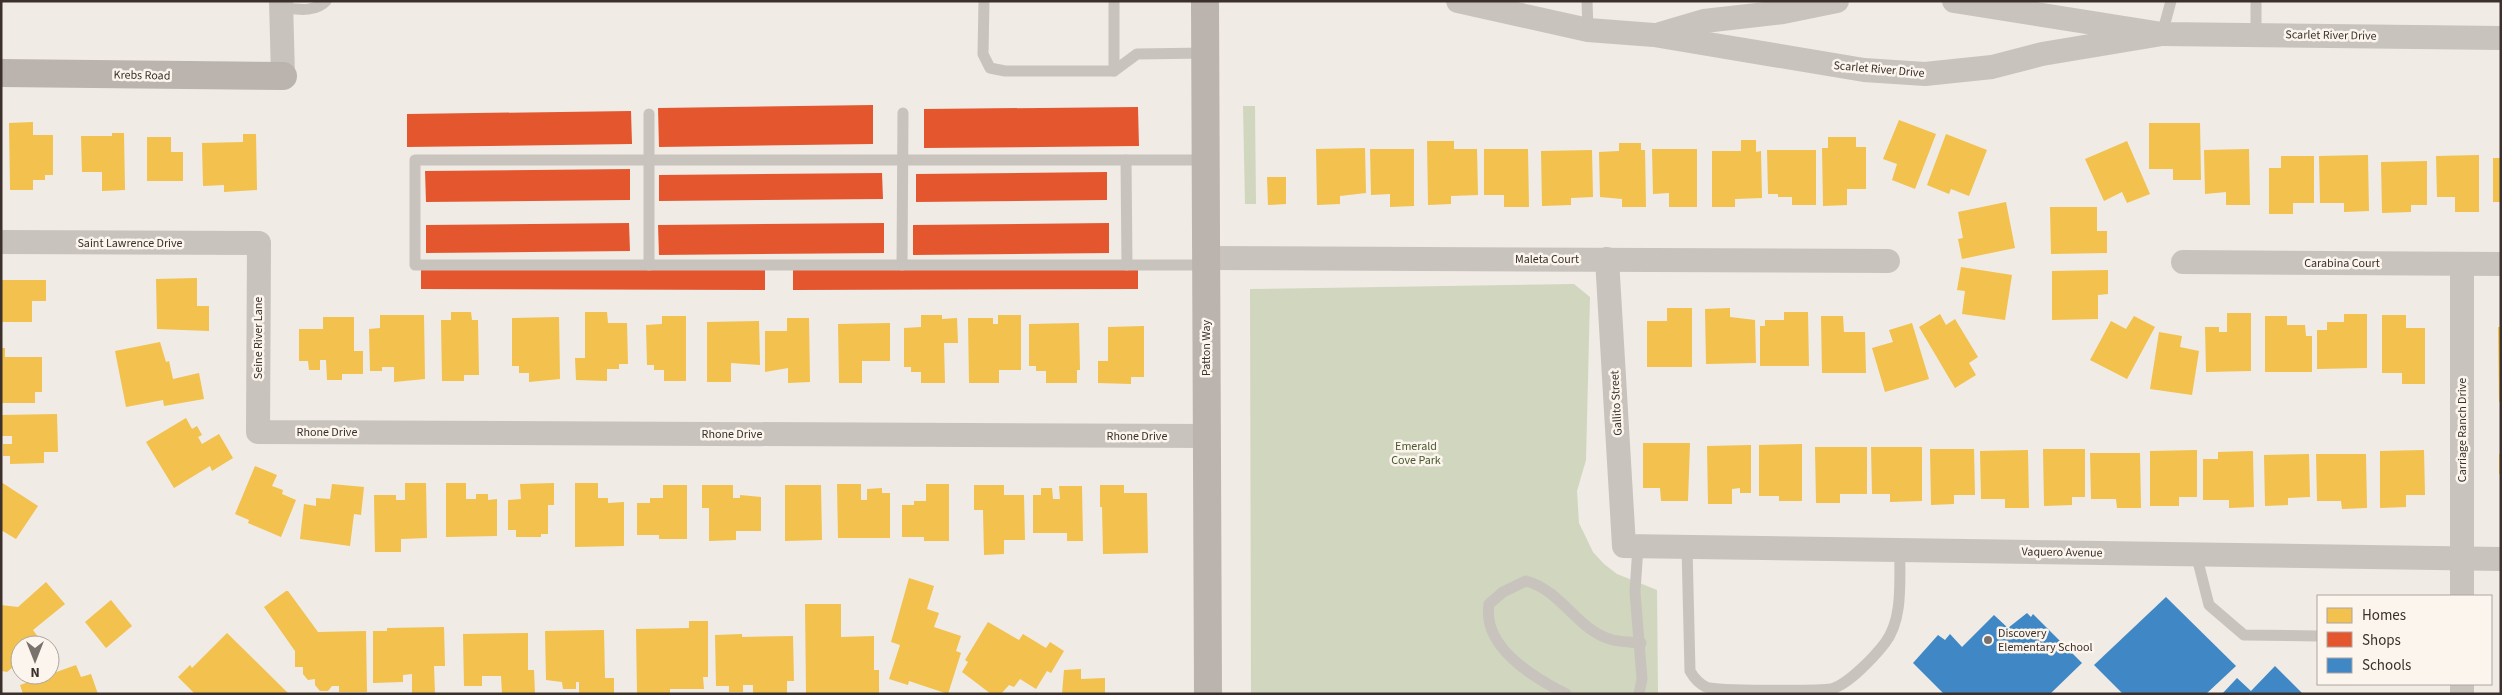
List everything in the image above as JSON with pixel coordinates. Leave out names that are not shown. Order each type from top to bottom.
[{"type":"street","name":"Patton Way","points":[[1205,1],[1208,694]]},
{"type":"street","name":"Scarlet River Drive","points":[[1458,1],[1588,30],[1654,35],[1864,70],[1926,74],[1992,67],[2042,54],[2162,34]]},
{"type":"street","name":"Scarlet River Drive","points":[[1654,35],[1704,21],[1769,7],[1837,1]]},
{"type":"street","name":"Scarlet River Drive","points":[[1954,1],[2162,34],[2501,38]]},
{"type":"street","points":[[281,5],[283,76]]},
{"type":"street","name":"Krebs Road","points":[[1,73],[283,76]]},
{"type":"street","name":"Saint Lawrence Drive","points":[[1,242],[259,243]]},
{"type":"street","name":"Seine River Lane","points":[[258,432],[259,243]]},
{"type":"street","name":"Gallito Street","points":[[1607,260],[1631,546]]},
{"type":"street","name":"Maleta Court","points":[[1206,262],[1888,261]]},
{"type":"street","name":"Carabina Court","points":[[2183,262],[2501,264]]},
{"type":"street","name":"Carriage Ranch Drive","points":[[2462,264],[2462,595]]},
{"type":"street","name":"Rhone Drive","points":[[258,432],[1207,436]]},
{"type":"street","name":"Vaquero Avenue","points":[[1631,546],[2501,559]]},
{"type":"lane","points":[[281,5],[311,9],[326,1]]},
{"type":"lane","points":[[984,1],[983,54],[990,68],[1005,71],[1114,71],[1137,54],[1205,54]]},
{"type":"lane","points":[[1114,1],[1114,71]]},
{"type":"lane","points":[[1588,1],[1588,30]]},
{"type":"lane","points":[[2162,34],[2171,1]]},
{"type":"lane","points":[[2256,1],[2256,35]]},
{"type":"lane","points":[[902,265],[903,113]]},
{"type":"lane","points":[[648,114],[649,265]]},
{"type":"lane","points":[[1206,160],[415,160],[415,265],[1127,265],[1206,262]]},
{"type":"lane","points":[[1126,160],[1127,265]]},
{"type":"lane","points":[[1631,546],[1641,643],[1642,679],[1638,694]]},
{"type":"lane","points":[[1687,547],[1690,671],[1696,680],[1707,688],[1732,690],[1831,689],[1846,681],[1886,641],[1893,627],[1899,602],[1900,550]]},
{"type":"lane","points":[[2196,554],[2209,605],[2244,635],[2317,636]]},
{"type":"lane","points":[[1566,694],[1540,681],[1504,650],[1492,634],[1487,618],[1490,604],[1504,592],[1526,581],[1539,585],[1554,594],[1584,624],[1612,640],[1641,643]]},
{"type":"green space","points":[[1243,106],[1255,106],[1256,204],[1245,204]]},
{"type":"green space","name":"Emerald Cove Park","points":[[1574,284],[1590,297],[1586,460],[1577,491],[1579,523],[1593,552],[1604,564],[1617,574],[1657,590],[1658,694],[1251,694],[1250,289]]},
{"type":"building: Homes","points":[[1899,120],[1936,134],[1915,189],[1892,180],[1897,164],[1883,159]]},
{"type":"building: Homes","points":[[33,122],[33,135],[53,135],[53,175],[45,175],[45,180],[33,180],[33,190],[10,190],[9,123]]},
{"type":"building: Homes","points":[[2149,123],[2200,123],[2201,180],[2173,180],[2173,169],[2149,169]]},
{"type":"building: Homes","points":[[112,133],[124,133],[125,190],[102,191],[102,172],[82,172],[81,136],[112,136]]},
{"type":"building: Homes","points":[[243,134],[256,134],[257,190],[224,192],[224,185],[203,186],[202,143],[243,142]]},
{"type":"building: Homes","points":[[1946,134],[1987,150],[1969,196],[1951,189],[1949,194],[1927,185]]},
{"type":"building: Homes","points":[[147,137],[171,137],[171,152],[183,152],[183,181],[147,181]]},
{"type":"building: Homes","points":[[1828,137],[1856,137],[1856,147],[1866,147],[1866,189],[1847,189],[1847,205],[1823,206],[1822,148],[1828,148]]},
{"type":"building: Homes","points":[[1741,140],[1756,140],[1756,152],[1761,151],[1762,198],[1735,199],[1735,207],[1712,207],[1712,151],[1741,151]]},
{"type":"building: Homes","points":[[1427,141],[1454,141],[1454,149],[1477,149],[1478,195],[1451,196],[1451,204],[1428,205]]},
{"type":"building: Homes","points":[[2127,141],[2150,194],[2127,203],[2122,192],[2104,201],[2085,159]]},
{"type":"building: Homes","points":[[1619,143],[1641,143],[1641,150],[1645,150],[1646,207],[1622,207],[1622,199],[1600,197],[1599,152],[1619,151]]},
{"type":"building: Homes","points":[[1365,148],[1366,193],[1340,196],[1340,204],[1317,205],[1316,149]]},
{"type":"building: Homes","points":[[1370,149],[1414,149],[1414,206],[1390,207],[1390,194],[1371,195]]},
{"type":"building: Homes","points":[[1484,149],[1528,149],[1529,207],[1504,207],[1504,195],[1484,195]]},
{"type":"building: Homes","points":[[1652,149],[1697,149],[1697,207],[1669,207],[1669,193],[1653,194]]},
{"type":"building: Homes","points":[[2249,149],[2250,205],[2226,205],[2226,192],[2205,194],[2204,150]]},
{"type":"building: Homes","points":[[1592,150],[1593,197],[1571,198],[1571,205],[1542,206],[1541,151]]},
{"type":"building: Homes","points":[[1767,150],[1816,150],[1816,205],[1792,205],[1792,197],[1778,197],[1778,194],[1768,194]]},
{"type":"building: Homes","points":[[2368,155],[2369,211],[2344,212],[2344,203],[2320,203],[2319,156]]},
{"type":"building: Homes","points":[[2479,155],[2479,212],[2455,212],[2455,197],[2437,197],[2436,156]]},
{"type":"building: Homes","points":[[2281,156],[2314,156],[2314,203],[2293,203],[2293,214],[2269,214],[2269,168],[2281,168]]},
{"type":"building: Homes","points":[[2493,158],[2501,158],[2501,202],[2493,202]]},
{"type":"building: Homes","points":[[2427,161],[2427,205],[2411,205],[2411,212],[2382,213],[2381,162]]},
{"type":"building: Homes","points":[[1267,177],[1286,177],[1286,204],[1268,205]]},
{"type":"building: Homes","points":[[2006,202],[2015,248],[1962,259],[1958,239],[1963,238],[1958,212]]},
{"type":"building: Homes","points":[[2050,207],[2097,207],[2097,231],[2107,231],[2107,253],[2051,254]]},
{"type":"building: Homes","points":[[1961,267],[2012,275],[2005,320],[1962,314],[1965,291],[1957,290]]},
{"type":"building: Homes","points":[[2108,270],[2108,294],[2098,295],[2098,319],[2052,320],[2052,271]]},
{"type":"building: Homes","points":[[197,278],[197,306],[209,306],[209,331],[157,329],[156,279]]},
{"type":"building: Homes","points":[[1,280],[46,280],[46,301],[32,301],[32,322],[1,322]]},
{"type":"building: Homes","points":[[1667,308],[1692,308],[1692,367],[1647,367],[1647,321],[1667,321]]},
{"type":"building: Homes","points":[[1730,308],[1730,317],[1755,320],[1756,363],[1706,364],[1705,309]]},
{"type":"building: Homes","points":[[451,312],[471,312],[472,320],[478,320],[479,375],[464,375],[464,381],[442,381],[441,320],[451,320]]},
{"type":"building: Homes","points":[[585,312],[607,312],[608,323],[627,323],[628,364],[619,364],[619,369],[607,369],[607,381],[576,380],[575,358],[585,358]]},
{"type":"building: Homes","points":[[1784,312],[1808,312],[1809,366],[1760,366],[1760,326],[1765,326],[1765,320],[1784,320]]},
{"type":"building: Homes","points":[[2227,313],[2251,313],[2251,371],[2206,372],[2205,327],[2219,327],[2219,332],[2227,332]]},
{"type":"building: Homes","points":[[1940,314],[1946,325],[1955,319],[1978,357],[1969,363],[1976,375],[1955,388],[1919,327]]},
{"type":"building: Homes","points":[[2344,314],[2367,314],[2367,368],[2317,369],[2317,330],[2327,330],[2327,322],[2344,322]]},
{"type":"building: Homes","points":[[380,315],[424,315],[425,379],[394,382],[394,367],[382,367],[382,371],[370,371],[369,329],[380,328]]},
{"type":"building: Homes","points":[[921,315],[942,315],[942,319],[957,318],[958,343],[944,343],[945,383],[921,383],[921,372],[911,372],[911,367],[904,367],[904,328],[921,327]]},
{"type":"building: Homes","points":[[998,315],[1021,315],[1021,370],[999,370],[999,383],[969,383],[968,318],[993,318],[993,324],[998,324]]},
{"type":"building: Homes","points":[[2382,315],[2406,315],[2406,328],[2425,328],[2425,384],[2402,384],[2402,373],[2382,373]]},
{"type":"building: Homes","points":[[662,316],[686,316],[686,381],[664,381],[664,370],[654,370],[654,365],[647,365],[646,325],[662,324]]},
{"type":"building: Homes","points":[[1821,316],[1843,316],[1844,332],[1865,332],[1866,373],[1822,373]]},
{"type":"building: Homes","points":[[2134,316],[2155,327],[2127,379],[2090,360],[2111,321],[2126,329]]},
{"type":"building: Homes","points":[[2265,316],[2287,316],[2287,325],[2305,325],[2306,336],[2312,336],[2312,372],[2265,372]]},
{"type":"building: Homes","points":[[323,317],[354,317],[354,351],[363,351],[363,374],[342,374],[342,380],[327,380],[326,360],[320,360],[320,370],[309,370],[308,361],[299,361],[299,329],[323,329]]},
{"type":"building: Homes","points":[[559,317],[560,379],[529,382],[529,373],[519,373],[519,366],[512,366],[512,318]]},
{"type":"building: Homes","points":[[787,318],[809,318],[810,382],[788,383],[788,368],[765,372],[765,331],[787,331]]},
{"type":"building: Homes","points":[[759,321],[760,365],[731,363],[731,382],[707,382],[707,322]]},
{"type":"building: Homes","points":[[890,323],[890,361],[862,361],[862,383],[839,383],[838,324]]},
{"type":"building: Homes","points":[[1079,323],[1080,370],[1077,370],[1077,383],[1046,383],[1046,371],[1036,371],[1036,366],[1029,366],[1029,324]]},
{"type":"building: Homes","points":[[1912,323],[1929,379],[1885,392],[1872,348],[1893,342],[1889,330]]},
{"type":"building: Homes","points":[[1144,326],[1144,377],[1131,377],[1131,384],[1098,383],[1098,361],[1108,361],[1108,327]]},
{"type":"building: Homes","points":[[2498,327],[2501,327],[2501,402],[2499,402]]},
{"type":"building: Homes","points":[[2159,332],[2182,336],[2180,347],[2199,351],[2192,395],[2150,389]]},
{"type":"building: Homes","points":[[160,342],[166,362],[169,361],[173,379],[199,373],[204,399],[164,406],[163,400],[126,407],[115,351]]},
{"type":"building: Homes","points":[[1,348],[5,348],[5,357],[42,357],[42,392],[35,392],[35,403],[1,403]]},
{"type":"building: Homes","points":[[57,414],[58,452],[44,452],[44,463],[10,464],[10,456],[3,456],[3,444],[12,444],[12,436],[1,436],[1,415]]},
{"type":"building: Homes","points":[[186,418],[192,429],[197,426],[202,435],[198,437],[202,444],[219,434],[233,458],[212,471],[210,466],[174,488],[146,442]]},
{"type":"building: Homes","points":[[1643,443],[1690,443],[1688,501],[1661,501],[1660,488],[1643,488]]},
{"type":"building: Homes","points":[[1802,444],[1802,501],[1779,501],[1779,496],[1759,496],[1759,445]]},
{"type":"building: Homes","points":[[1751,445],[1751,493],[1740,493],[1740,488],[1732,489],[1732,504],[1708,504],[1707,446]]},
{"type":"building: Homes","points":[[1815,447],[1867,447],[1867,494],[1840,494],[1840,503],[1816,503]]},
{"type":"building: Homes","points":[[1871,447],[1922,447],[1922,501],[1890,502],[1890,494],[1872,494]]},
{"type":"building: Homes","points":[[1930,449],[1974,449],[1975,495],[1954,495],[1954,504],[1931,505]]},
{"type":"building: Homes","points":[[2043,449],[2085,449],[2085,497],[2072,497],[2072,505],[2044,506]]},
{"type":"building: Homes","points":[[2028,450],[2029,508],[2005,508],[2005,499],[1981,499],[1980,451]]},
{"type":"building: Homes","points":[[2197,450],[2197,497],[2179,497],[2179,506],[2150,506],[2150,451]]},
{"type":"building: Homes","points":[[2424,450],[2425,495],[2406,495],[2406,507],[2380,508],[2380,451]]},
{"type":"building: Homes","points":[[2253,451],[2254,507],[2229,508],[2229,500],[2203,500],[2203,459],[2218,459],[2218,452]]},
{"type":"building: Homes","points":[[2090,453],[2140,453],[2141,508],[2117,508],[2116,499],[2091,499]]},
{"type":"building: Homes","points":[[2309,454],[2310,497],[2288,498],[2288,505],[2265,506],[2264,455]]},
{"type":"building: Homes","points":[[2316,454],[2366,454],[2367,508],[2342,509],[2341,501],[2317,501]]},
{"type":"building: Homes","points":[[2499,454],[2501,454],[2501,474],[2499,474]]},
{"type":"building: Homes","points":[[255,466],[277,475],[272,486],[283,490],[282,494],[296,500],[281,537],[248,523],[249,520],[235,514]]},
{"type":"building: Homes","points":[[1,482],[38,506],[16,539],[1,530]]},
{"type":"building: Homes","points":[[405,483],[426,483],[427,538],[401,539],[401,552],[375,552],[374,495],[396,495],[396,500],[405,500]]},
{"type":"building: Homes","points":[[446,483],[466,483],[466,499],[476,499],[476,494],[488,494],[488,500],[497,499],[497,536],[446,537]]},
{"type":"building: Homes","points":[[554,483],[554,505],[548,505],[548,534],[541,534],[541,537],[516,537],[516,530],[508,530],[508,500],[521,499],[520,484]]},
{"type":"building: Homes","points":[[575,483],[598,483],[598,498],[608,498],[608,503],[624,502],[624,546],[575,547]]},
{"type":"building: Homes","points":[[332,484],[364,487],[361,515],[354,514],[350,546],[300,539],[304,504],[316,506],[316,498],[330,499]]},
{"type":"building: Homes","points":[[837,484],[861,484],[861,500],[867,500],[867,489],[882,488],[882,493],[890,493],[890,538],[838,538]]},
{"type":"building: Homes","points":[[926,484],[949,484],[949,541],[924,541],[924,537],[902,537],[902,505],[914,505],[914,501],[926,501]]},
{"type":"building: Homes","points":[[663,485],[687,485],[687,539],[659,539],[659,535],[637,535],[637,503],[650,503],[650,498],[663,498]]},
{"type":"building: Homes","points":[[702,485],[733,485],[733,498],[740,498],[740,495],[761,497],[761,531],[736,531],[736,540],[709,541],[709,508],[702,508]]},
{"type":"building: Homes","points":[[785,485],[821,485],[822,540],[785,541]]},
{"type":"building: Homes","points":[[974,485],[1004,485],[1004,495],[1024,495],[1025,540],[1004,540],[1004,554],[984,555],[983,510],[974,510]]},
{"type":"building: Homes","points":[[1100,485],[1124,485],[1124,493],[1147,493],[1148,553],[1103,554]]},
{"type":"building: Homes","points":[[1059,486],[1082,486],[1083,541],[1067,541],[1067,533],[1033,533],[1033,495],[1041,495],[1041,488],[1052,488],[1053,499],[1060,499]]},
{"type":"building: Homes","points":[[909,578],[934,586],[927,609],[939,613],[934,627],[961,636],[956,651],[961,653],[948,694],[909,681],[908,685],[889,679],[900,645],[891,642]]},
{"type":"building: Homes","points":[[46,582],[65,604],[33,630],[37,635],[10,635],[10,670],[7,672],[2,671],[1,605],[18,607]]},
{"type":"building: Homes","points":[[288,591],[318,632],[366,631],[367,692],[339,692],[339,686],[332,686],[328,691],[320,691],[315,685],[315,679],[308,680],[303,674],[303,667],[295,667],[295,651],[264,607]]},
{"type":"building: Homes","points":[[111,600],[132,626],[106,648],[85,622]]},
{"type":"building: Homes","points":[[805,604],[841,604],[841,637],[874,636],[874,670],[879,670],[879,694],[806,694]]},
{"type":"building: Homes","points":[[689,621],[708,621],[708,677],[703,677],[704,689],[670,689],[670,694],[637,694],[636,629],[689,628]]},
{"type":"building: Homes","points":[[988,622],[1019,640],[1023,634],[1046,648],[1050,642],[1064,651],[1051,673],[1047,671],[1036,689],[1020,679],[1014,687],[1009,685],[1001,694],[991,694],[962,672],[968,662],[965,660]]},
{"type":"building: Homes","points":[[444,627],[445,666],[434,666],[435,694],[412,694],[412,674],[403,675],[403,682],[373,683],[373,631],[387,631],[387,628]]},
{"type":"building: Homes","points":[[604,630],[605,678],[614,678],[614,694],[579,694],[579,682],[576,682],[576,689],[563,689],[562,682],[546,680],[545,631]]},
{"type":"building: Homes","points":[[227,633],[289,694],[195,694],[178,677],[190,665],[192,668]]},
{"type":"building: Homes","points":[[528,633],[528,670],[534,670],[535,694],[502,694],[501,676],[482,676],[482,686],[464,686],[463,634]]},
{"type":"building: Homes","points":[[742,634],[742,637],[793,636],[794,681],[787,681],[787,694],[753,694],[753,685],[743,685],[743,692],[729,692],[729,686],[716,686],[715,635]]},
{"type":"building: Homes","points":[[76,665],[81,677],[91,674],[98,694],[23,694],[20,685],[60,685],[60,671]]},
{"type":"building: Homes","points":[[1081,669],[1081,679],[1105,678],[1105,694],[1062,694],[1064,670]]},
{"type":"building: Shops","points":[[873,105],[873,144],[659,147],[658,108]]},
{"type":"building: Shops","points":[[1138,107],[1139,146],[924,148],[924,109]]},
{"type":"building: Shops","points":[[631,111],[632,144],[407,147],[407,114]]},
{"type":"building: Shops","points":[[630,169],[630,200],[426,202],[425,171]]},
{"type":"building: Shops","points":[[1107,172],[1107,200],[916,202],[916,174]]},
{"type":"building: Shops","points":[[882,173],[883,199],[659,201],[659,175]]},
{"type":"building: Shops","points":[[629,223],[630,251],[426,253],[426,225]]},
{"type":"building: Shops","points":[[884,223],[884,253],[659,255],[658,225]]},
{"type":"building: Shops","points":[[1109,223],[1109,253],[913,255],[913,225]]},
{"type":"building: Shops","points":[[1138,266],[1138,289],[793,290],[793,268]]},
{"type":"building: Shops","points":[[421,269],[765,269],[765,290],[421,289]]},
{"type":"building: Schools","points":[[2166,597],[2236,666],[2206,694],[2123,694],[2094,665]]},
{"type":"building: Schools","points":[[2027,613],[2031,617],[2033,614],[2082,663],[2050,694],[1944,694],[1913,663],[1938,635],[1945,640],[1950,634],[1962,647],[1994,615],[2008,628]]},
{"type":"building: Schools","points":[[2275,666],[2303,694],[2222,694],[2237,678],[2251,691]]},
{"type":"place","name":"Discovery Elementary School","points":[[1988,640]]}]
